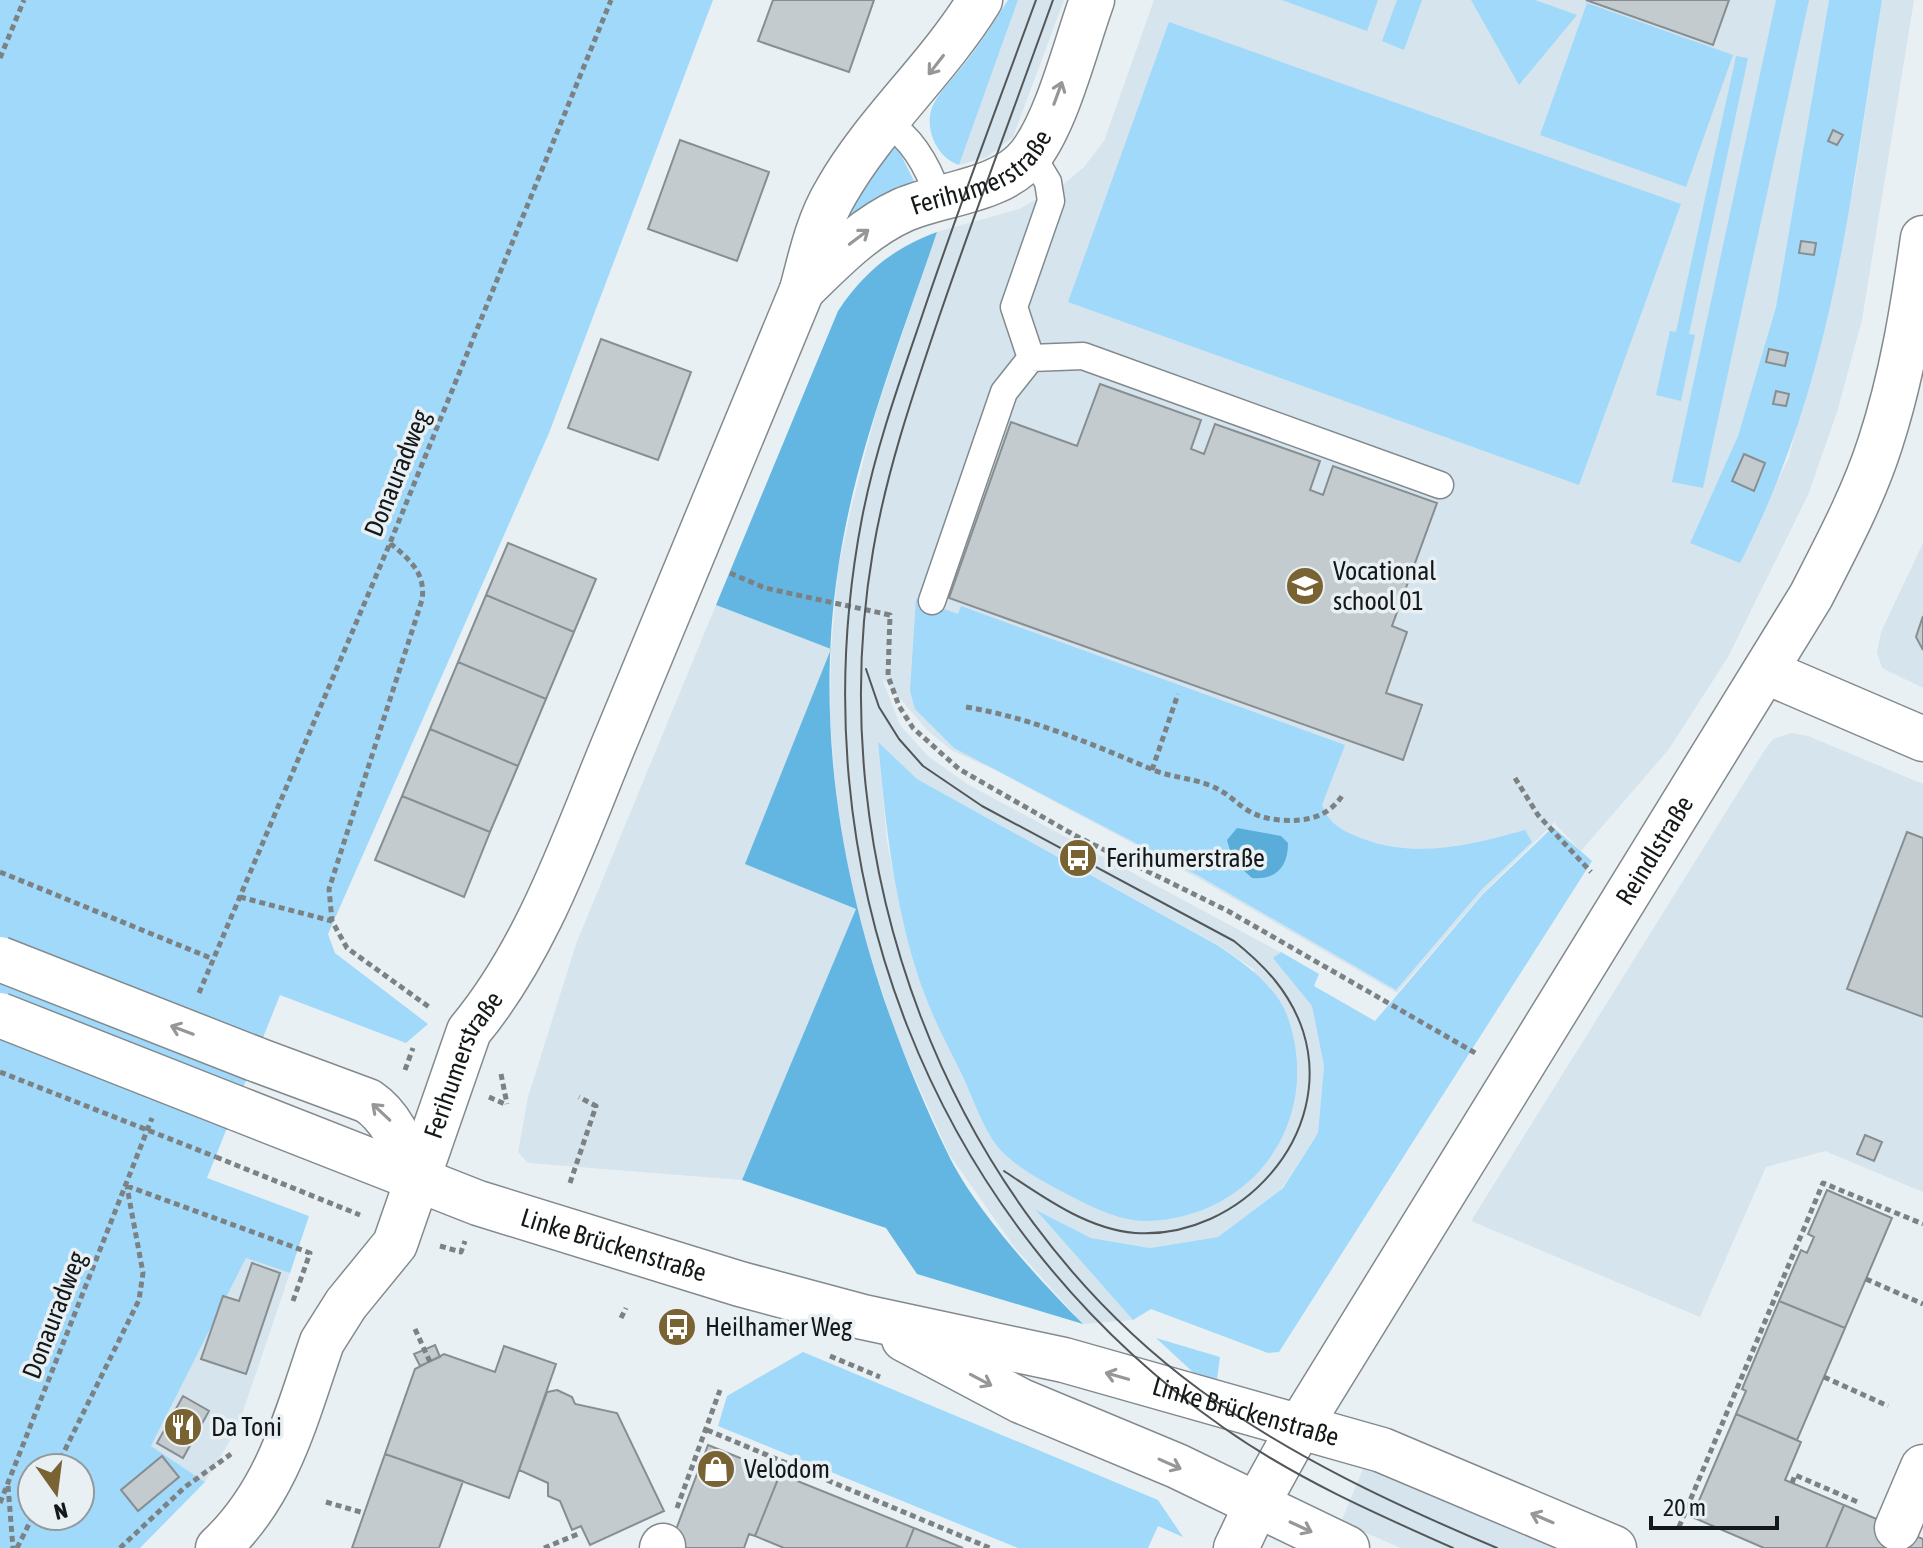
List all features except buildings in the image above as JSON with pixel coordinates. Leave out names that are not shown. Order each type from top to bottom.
[{"type":"street","name":"Ferihumerstraße","points":[[415,1180],[469,1031],[489,1008],[529,940],[695,550],[802,290],[817,231],[835,192],[866,145],[934,68],[980,0]]},
{"type":"street","name":"Ferihumerstraße","points":[[802,290],[869,230],[902,211],[1010,172],[1031,154],[1046,128],[1092,0]]},
{"type":"street","name":"Reindlstraße","points":[[1236,1548],[1300,1426],[1767,672],[1849,523],[1879,446],[1899,377],[1923,238]]},
{"type":"street","points":[[1767,672],[1923,739]]},
{"type":"street","points":[[0,959],[368,1101],[384,1112],[415,1180],[389,1252],[333,1322],[322,1342],[272,1480],[249,1515],[218,1548]]},
{"type":"street","name":"Linke Brückenstraße","points":[[0,1015],[415,1180],[711,1275],[863,1317],[1064,1360],[1382,1450],[1614,1548]]},
{"type":"street","name":"Linke Brückenstraße","points":[[863,1317],[1021,1401],[1177,1466],[1347,1548]]},
{"type":"street","points":[[1883,1517],[1923,1467]]},
{"type":"lane","points":[[887,123],[902,132],[915,149],[939,198]]},
{"type":"lane","points":[[1031,154],[1048,182],[1051,201],[1014,307],[1031,358]]},
{"type":"lane","points":[[932,601],[1004,392],[1031,358],[1083,356],[1440,485]]},
{"type":"path","points":[[0,58],[24,0]]},
{"type":"path","name":"Donauradweg","points":[[0,872],[213,959],[390,543],[611,0]]},
{"type":"path","points":[[390,543],[408,558],[422,578],[422,600],[329,889],[332,921],[347,948],[429,1007]]},
{"type":"path","points":[[695,550],[722,569],[765,588],[890,615],[888,676],[899,706],[913,728],[959,769],[1076,836],[1228,911],[1477,1054]]},
{"type":"path","points":[[1152,770],[1178,694]]},
{"type":"path","points":[[966,707],[1061,730],[1152,770],[1208,784],[1238,807],[1278,820],[1316,818],[1332,810],[1342,796]]},
{"type":"path","points":[[1515,778],[1538,815],[1593,874]]},
{"type":"path","points":[[240,897],[332,921]]},
{"type":"path","points":[[0,1072],[327,1201]]},
{"type":"path","points":[[570,1183],[596,1106],[579,1097]]},
{"type":"path","points":[[1679,1527],[1823,1183],[1923,1224]]},
{"type":"path","points":[[127,1186],[310,1253],[290,1311]]},
{"type":"path","points":[[64,1452],[139,1300],[143,1273],[127,1186]]},
{"type":"path","name":"Donauradweg","points":[[0,1503],[127,1186]]},
{"type":"path","points":[[1866,1279],[1923,1304]]},
{"type":"path","points":[[621,1318],[626,1308]]},
{"type":"path","points":[[415,1329],[430,1362]]},
{"type":"path","points":[[1824,1377],[1888,1406]]},
{"type":"path","points":[[663,1547],[720,1390]]},
{"type":"path","points":[[707,1430],[990,1548]]},
{"type":"path","points":[[120,1548],[185,1487],[233,1452]]},
{"type":"path","points":[[1792,1483],[1795,1475],[1883,1517]]},
{"type":"path","points":[[8,1486],[15,1548]]},
{"type":"path","points":[[326,1502],[364,1513]]},
{"type":"path","points":[[544,1548],[578,1534]]},
{"type":"shaded area","points":[[0,0],[713,0],[549,433],[328,934],[335,953],[428,1024],[406,1043],[280,995],[207,1178],[309,1216],[290,1273],[246,1258],[151,1446],[205,1482],[140,1548],[0,1548]]},
{"type":"shaded area","points":[[1008,0],[1018,0],[959,165],[944,155],[933,140],[931,112],[937,98]]},
{"type":"shaded area","points":[[1018,0],[1064,0],[1013,137],[987,157],[959,165]]},
{"type":"shaded area","points":[[1154,0],[1829,0],[1776,307],[1738,436],[1690,543],[1739,562],[1789,457],[1854,186],[1882,0],[1914,0],[1862,320],[1837,412],[1808,495],[1728,657],[1669,749],[1581,851],[1555,824],[1556,821],[1483,893],[1397,993],[1196,877],[995,770],[953,751],[928,731],[882,678],[900,725],[928,756],[967,784],[1280,952],[1274,958],[1312,1006],[1324,1066],[1318,1133],[1282,1188],[1218,1237],[1150,1248],[1091,1238],[1038,1211],[1133,1320],[1083,1324],[1015,1248],[949,1154],[897,1038],[856,910],[742,1180],[528,1163],[518,1152],[528,1097],[576,944],[716,605],[831,649],[838,569],[852,505],[877,408],[937,232],[1019,209],[1064,184],[1084,167],[1104,141]],"holes":[[[831,652],[830,719],[837,803],[855,909],[746,864]],[[878,743],[917,779],[1218,945],[1255,970],[991,1137],[926,999],[903,923],[887,841]]]},
{"type":"shaded area","points":[[1282,0],[1378,0],[1367,31]]},
{"type":"shaded area","points":[[1397,0],[1422,0],[1404,50],[1382,41]]},
{"type":"shaded area","points":[[1471,0],[1535,0],[1577,15],[1519,85]]},
{"type":"shaded area","points":[[1776,0],[1809,0],[1703,488],[1672,482]]},
{"type":"shaded area","points":[[1829,0],[1882,0],[1848,217],[1818,357],[1772,494],[1740,563],[1690,543],[1738,436],[1776,307]]},
{"type":"shaded area","points":[[1587,3],[1733,55],[1686,187],[1540,135]]},
{"type":"shaded area","points":[[1169,22],[1681,204],[1579,485],[1068,302]]},
{"type":"shaded area","points":[[1736,56],[1748,58],[1689,334],[1695,335],[1681,401],[1656,395],[1670,331],[1676,332]]},
{"type":"shaded area","points":[[895,143],[916,185],[845,225],[850,193]]},
{"type":"shaded area","points":[[937,232],[880,398],[855,483],[838,569],[830,649],[716,605],[838,311],[880,263],[906,246]]},
{"type":"shaded area","points":[[1923,543],[1923,688],[1882,668],[1877,652],[1881,632]]},
{"type":"shaded area","points":[[916,599],[958,614],[961,606],[1345,745],[1322,805],[1334,823],[1351,834],[1395,847],[1417,849],[1460,845],[1525,830],[1532,842],[1482,889],[1396,990],[1199,876],[954,748],[915,709],[910,691]]},
{"type":"shaded area","points":[[830,650],[830,720],[836,795],[849,869],[889,1015],[917,1085],[960,1176],[1009,1244],[1083,1324],[917,1274],[886,1228],[742,1180],[856,909],[745,864]]},
{"type":"shaded area","points":[[1792,733],[1808,736],[1923,784],[1923,1192],[1825,1151],[1766,1167],[1700,1317],[1471,1221],[1764,751],[1773,739]]},
{"type":"shaded area","points":[[878,742],[917,779],[1217,945],[1268,986],[1288,1018],[1296,1056],[1296,1092],[1287,1126],[1271,1157],[1248,1182],[1219,1202],[1185,1216],[1135,1220],[1102,1211],[1061,1191],[1018,1165],[997,1146],[982,1121],[934,1017],[915,967],[893,872]]},
{"type":"shaded area","points":[[1553,827],[1592,861],[1279,1352],[1268,1353],[1151,1309],[1133,1320],[1036,1210],[1091,1238],[1150,1248],[1218,1237],[1283,1188],[1318,1133],[1324,1066],[1312,1006],[1273,958],[1281,952],[1319,974],[1314,986],[1375,1021],[1483,894]]},
{"type":"shaded area","points":[[1237,828],[1281,836],[1288,843],[1286,859],[1279,870],[1268,877],[1252,878],[1233,861],[1227,840]]},
{"type":"shaded area","points":[[246,1258],[290,1273],[237,1429],[205,1482],[151,1446]]},
{"type":"shaded area","points":[[1156,1338],[1220,1357],[1217,1379],[1196,1375]]},
{"type":"shaded area","points":[[803,1352],[1158,1500],[1183,1537],[1158,1526],[1148,1548],[1018,1548],[718,1426],[727,1396]]},
{"type":"shaded area","points":[[1365,1464],[1563,1548],[1401,1548],[1341,1522]]},
{"type":"tram line","points":[[1036,0],[903,370],[880,443],[862,518],[846,649],[849,779],[870,905],[908,1027],[963,1142],[1034,1248],[1121,1344],[1224,1428],[1251,1446],[1307,1479],[1453,1548]]},
{"type":"tram line","points":[[1053,0],[917,382],[878,522],[861,668],[866,786],[886,903],[921,1016],[970,1124],[1033,1223],[1110,1313],[1200,1390],[1271,1437],[1344,1478],[1497,1548]]},
{"type":"tram line","points":[[866,669],[879,707],[899,739],[923,766],[982,806],[1234,941],[1256,960],[1284,992],[1303,1031],[1310,1070],[1305,1107],[1292,1142],[1271,1174],[1243,1200],[1210,1219],[1174,1231],[1135,1233],[1117,1230],[1066,1210],[1004,1171]]},
{"type":"place","name":"Vocational school 01","points":[[1305,586]]},
{"type":"place","name":"Ferihumerstraße","points":[[1078,858]]},
{"type":"place","name":"Heilhamer Weg","points":[[677,1327]]},
{"type":"place","name":"Da Toni","points":[[183,1427]]},
{"type":"place","name":"Velodom","points":[[716,1469]]}]
